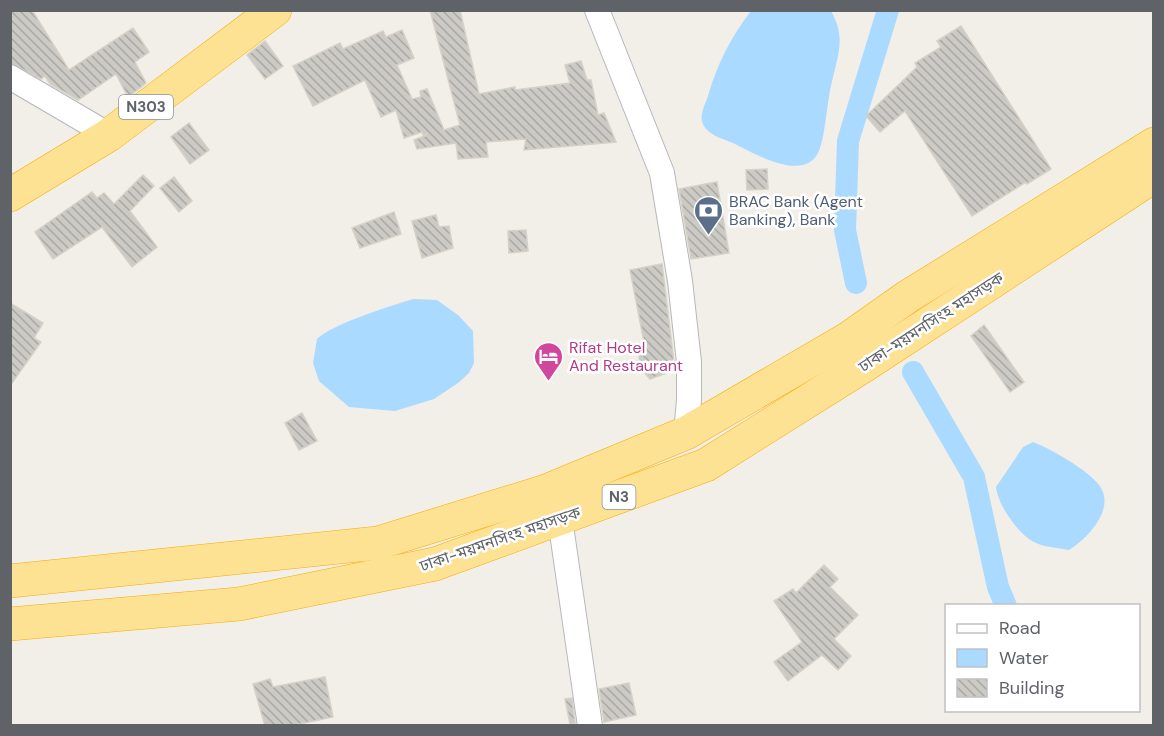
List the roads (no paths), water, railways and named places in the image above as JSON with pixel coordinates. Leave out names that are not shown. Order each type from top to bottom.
[{"type":"highway","name":"N303","points":[[10,195],[109,135],[275,10]]},
{"type":"highway","name":"ঢাকা-ময়মনসিংহ মহাসড়ক","points":[[10,581],[378,543],[546,491],[686,433],[849,338],[907,297],[1154,144]]},
{"type":"highway","name":"ঢাকা-ময়মনসিংহ মহাসড়ক","points":[[10,624],[238,604],[435,564],[706,465],[865,365],[1154,177]]},
{"type":"street","points":[[597,10],[662,173],[680,280],[689,362],[686,433]]},
{"type":"street","points":[[10,77],[109,135]]},
{"type":"street","points":[[560,519],[590,726]]},
{"type":"water","points":[[751,11],[831,11],[839,30],[838,57],[820,147],[811,161],[802,165],[790,166],[766,159],[714,135],[702,122],[703,111],[720,62]]},
{"type":"water","points":[[413,299],[437,300],[458,315],[473,331],[474,363],[469,373],[434,399],[395,411],[349,407],[319,381],[313,363],[317,339],[335,327]]},
{"type":"water","points":[[1033,442],[1078,467],[1094,479],[1104,494],[1102,513],[1098,522],[1069,550],[1040,545],[1026,537],[1000,502],[996,487],[1023,447]]},
{"type":"waterway","points":[[856,283],[845,230],[848,141],[888,10]]},
{"type":"waterway","points":[[913,372],[974,477],[998,587],[1005,604]]},
{"type":"place","name":"BRAC Bank (Agent Banking), Bank","points":[[708,236]]},
{"type":"place","name":"Rifat Hotel And Restaurant","points":[[548,382]]}]
